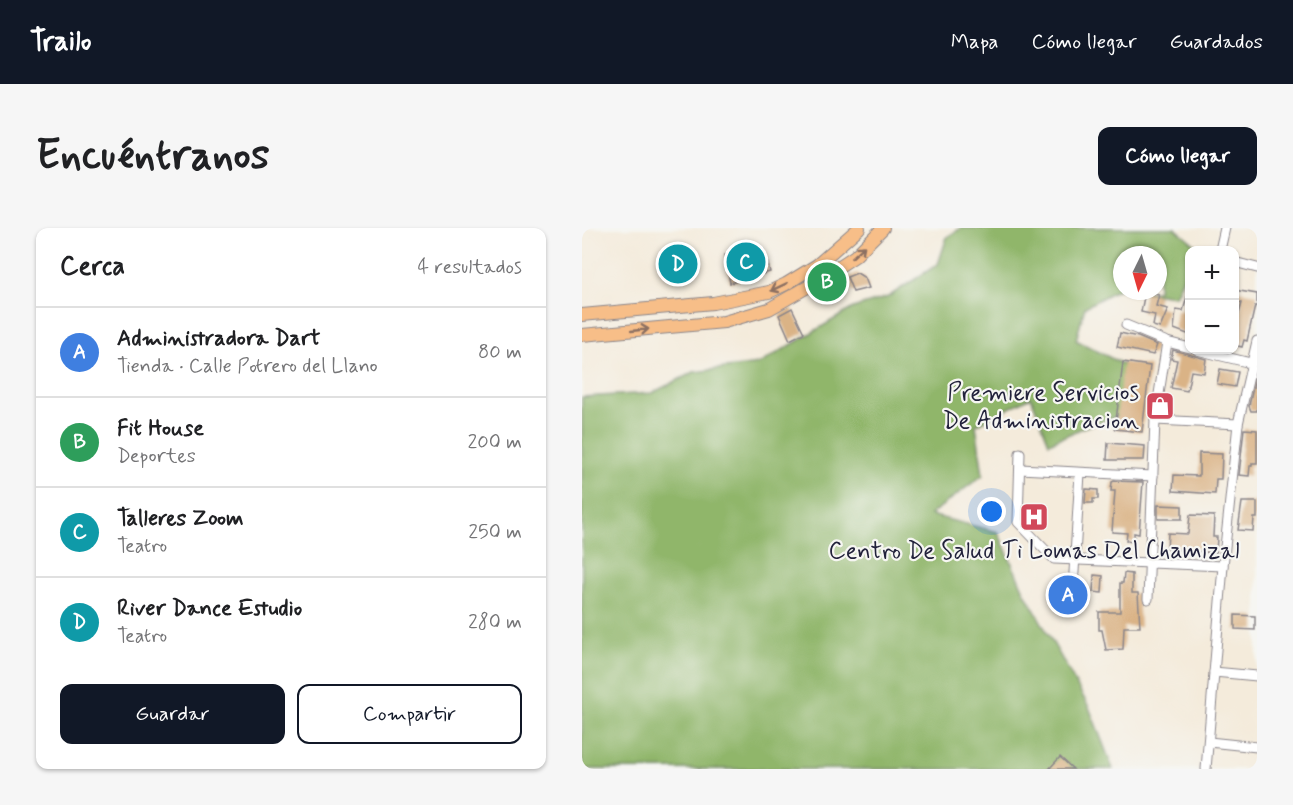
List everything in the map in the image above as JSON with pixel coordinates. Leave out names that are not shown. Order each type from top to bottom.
[{"type":"main road","points":[[582,315],[713,303],[751,297],[786,284],[817,265],[860,228]]},
{"type":"main road","points":[[582,335],[716,322],[769,309],[855,256],[883,228]]},
{"type":"main road","points":[[713,303],[706,313],[707,318],[716,322]]},
{"type":"main road","points":[[691,325],[698,315],[692,304]]},
{"type":"street","points":[[1221,246],[1225,228]]},
{"type":"street","points":[[1239,263],[1257,268]]},
{"type":"street","points":[[1126,325],[1167,342],[1185,347]]},
{"type":"street","points":[[1206,769],[1223,566],[1238,424],[1257,341]]},
{"type":"street","points":[[1148,599],[1155,420],[1167,342]]},
{"type":"street","points":[[1214,354],[1251,363]]},
{"type":"street","points":[[1155,420],[1238,424]]},
{"type":"street","points":[[1020,453],[1018,522],[1054,559],[1223,566]]},
{"type":"street","points":[[1020,469],[1153,476]]},
{"type":"street","points":[[1072,605],[1080,473]]},
{"type":"street","points":[[1214,672],[1257,676]]},
{"type":"street","points":[[1209,742],[1257,747]]},
{"type":"green space","points":[[961,228],[1175,228],[1197,246],[1185,246],[1185,274],[1175,296],[1167,295],[1167,246],[1113,246],[1113,292],[1085,307],[1076,340],[1132,369],[1133,411],[1085,427],[1049,443],[1031,397],[976,425],[983,475],[930,515],[998,532],[1024,591],[1089,707],[1113,769],[582,769],[582,397],[652,393],[694,372],[759,364],[853,308],[888,297],[938,264],[947,237]]},
{"type":"building","points":[[748,241],[752,258],[765,254],[770,272],[730,283],[725,255],[737,253],[736,249],[739,244]]},
{"type":"building","points":[[857,273],[865,278],[869,288],[853,292],[847,277]]},
{"type":"building","points":[[1239,291],[1257,294],[1257,306],[1255,306],[1247,341],[1244,340],[1242,347],[1239,346],[1239,314],[1242,303],[1239,302]]},
{"type":"building","points":[[1143,300],[1158,300],[1156,306],[1168,309],[1160,328],[1153,326],[1155,315],[1141,312]]},
{"type":"building","points":[[1185,304],[1185,333],[1174,329],[1176,310],[1183,311]]},
{"type":"building","points":[[792,308],[804,333],[790,340],[779,315]]},
{"type":"building","points":[[1120,333],[1157,345],[1153,355],[1117,347]]},
{"type":"building","points":[[1173,350],[1206,359],[1204,373],[1191,371],[1187,391],[1171,388],[1177,360],[1171,359]]},
{"type":"building","points":[[1123,362],[1150,366],[1142,432],[1115,429]]},
{"type":"building","points":[[1220,369],[1238,372],[1235,387],[1217,384]]},
{"type":"building","points":[[1256,374],[1257,411],[1251,411],[1249,406]]},
{"type":"building","points":[[1244,429],[1257,430],[1257,463],[1252,463],[1250,466],[1249,476],[1239,475]]},
{"type":"building","points":[[1108,443],[1145,446],[1144,460],[1107,460]]},
{"type":"building","points":[[1199,453],[1222,454],[1221,479],[1216,479],[1215,494],[1173,491],[1174,475],[1199,476]]},
{"type":"building","points":[[1114,481],[1143,482],[1139,534],[1134,533],[1134,542],[1126,541],[1127,533],[1112,532],[1115,491],[1111,491]]},
{"type":"building","points":[[1086,489],[1098,490],[1098,499],[1093,499],[1093,503],[1085,503]]},
{"type":"building","points":[[1242,502],[1257,502],[1257,518],[1254,518],[1253,531],[1238,530]]},
{"type":"building","points":[[1158,505],[1182,506],[1182,519],[1158,519]]},
{"type":"building","points":[[1190,515],[1214,516],[1213,537],[1217,537],[1216,553],[1167,549],[1168,533],[1188,534]]},
{"type":"building","points":[[1124,573],[1132,574],[1132,593],[1138,593],[1140,627],[1124,627],[1123,649],[1106,650],[1102,630],[1099,630],[1099,612],[1120,612],[1120,583],[1123,583]]},
{"type":"building","points":[[1094,575],[1103,576],[1102,593],[1093,592]]},
{"type":"building","points":[[1235,615],[1255,616],[1255,630],[1235,629]]},
{"type":"building","points":[[1060,757],[1073,769],[1049,769]]},
{"type":"place","name":"Talleres Zoom","points":[[746,262]]},
{"type":"place","name":"River Dance Estudio","points":[[678,264]]},
{"type":"place","name":"Fit House","points":[[827,282]]},
{"type":"place","name":"Premiere Servicios De Administracion","points":[[1160,406]]},
{"type":"place","name":"Centro De Salud Ti Lomas Del Chamizal","points":[[1034,517]]},
{"type":"place","name":"Administradora Dart","points":[[1068,595]]}]
